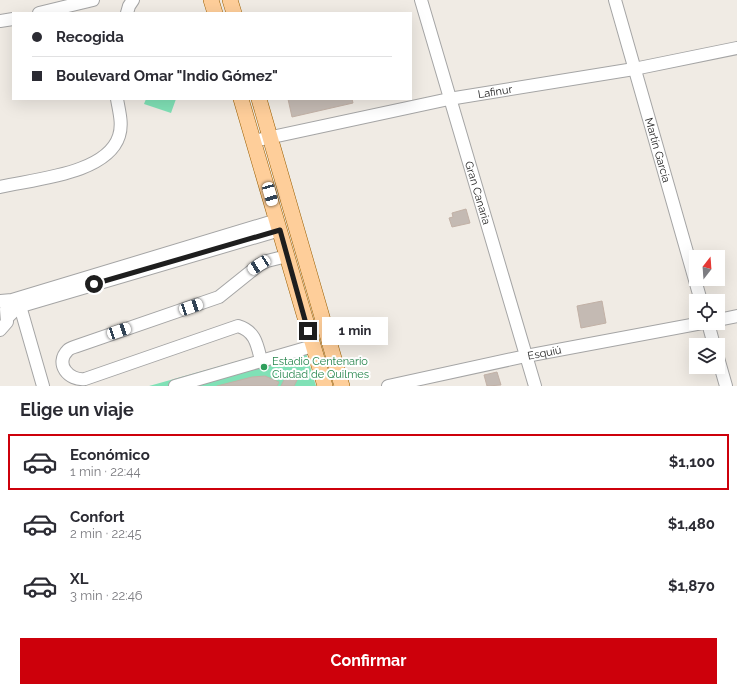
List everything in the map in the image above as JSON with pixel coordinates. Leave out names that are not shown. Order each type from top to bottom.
[{"type":"main road","points":[[211,0],[215,12]]},
{"type":"main road","points":[[230,0],[234,12]]},
{"type":"main road","points":[[241,100],[279,225],[312,346],[325,386]]},
{"type":"main road","points":[[260,100],[342,386]]},
{"type":"street","points":[[42,12],[93,0]]},
{"type":"street","name":"Gran Canaria","points":[[421,0],[449,100],[535,386]]},
{"type":"street","name":"Martín García","points":[[614,0],[699,294]]},
{"type":"street","points":[[0,21],[12,19]]},
{"type":"street","name":"Lafinur","points":[[254,141],[449,100],[634,69],[737,48]]},
{"type":"street","points":[[0,187],[82,170],[97,162],[113,149],[119,136],[121,125],[117,100]]},
{"type":"street","points":[[0,302],[18,302],[279,225]]},
{"type":"street","points":[[261,360],[256,341],[251,332],[238,326],[85,379],[77,380],[70,377],[64,369],[62,360],[68,350],[76,346],[219,297],[259,265],[267,261],[287,256]]},
{"type":"street","points":[[0,302],[5,308],[8,317]]},
{"type":"street","points":[[0,330],[4,326],[18,302]]},
{"type":"street","points":[[18,302],[43,386]]},
{"type":"street","points":[[725,319],[737,316]]},
{"type":"street","name":"Esquiú","points":[[388,386],[526,356],[689,325]]},
{"type":"street","points":[[175,386],[312,346]]},
{"type":"street","points":[[723,374],[726,386]]},
{"type":"green space","points":[[146,100],[176,100],[171,113],[144,104]]},
{"type":"green space","name":"Estadio Centenario Ciudad de Quilmes","points":[[303,343],[316,386],[149,386]]},
{"type":"building","points":[[288,100],[352,100],[353,103],[292,117]]},
{"type":"building","points":[[466,209],[470,223],[452,227],[449,218],[453,217],[452,213]]},
{"type":"building","points":[[602,301],[606,323],[581,328],[577,306]]},
{"type":"building","points":[[497,372],[501,385],[487,386],[484,375]]},
{"type":"building","points":[[287,374],[297,380],[294,386],[281,386]]},
{"type":"building","points":[[265,376],[279,382],[277,386],[217,386],[252,377]]},
{"type":"place","name":"Estadio Centenario Ciudad de Quilmes","points":[[264,367]]},
{"type":"route","points":[[94,284],[256,235],[280,230],[308,331]]}]
